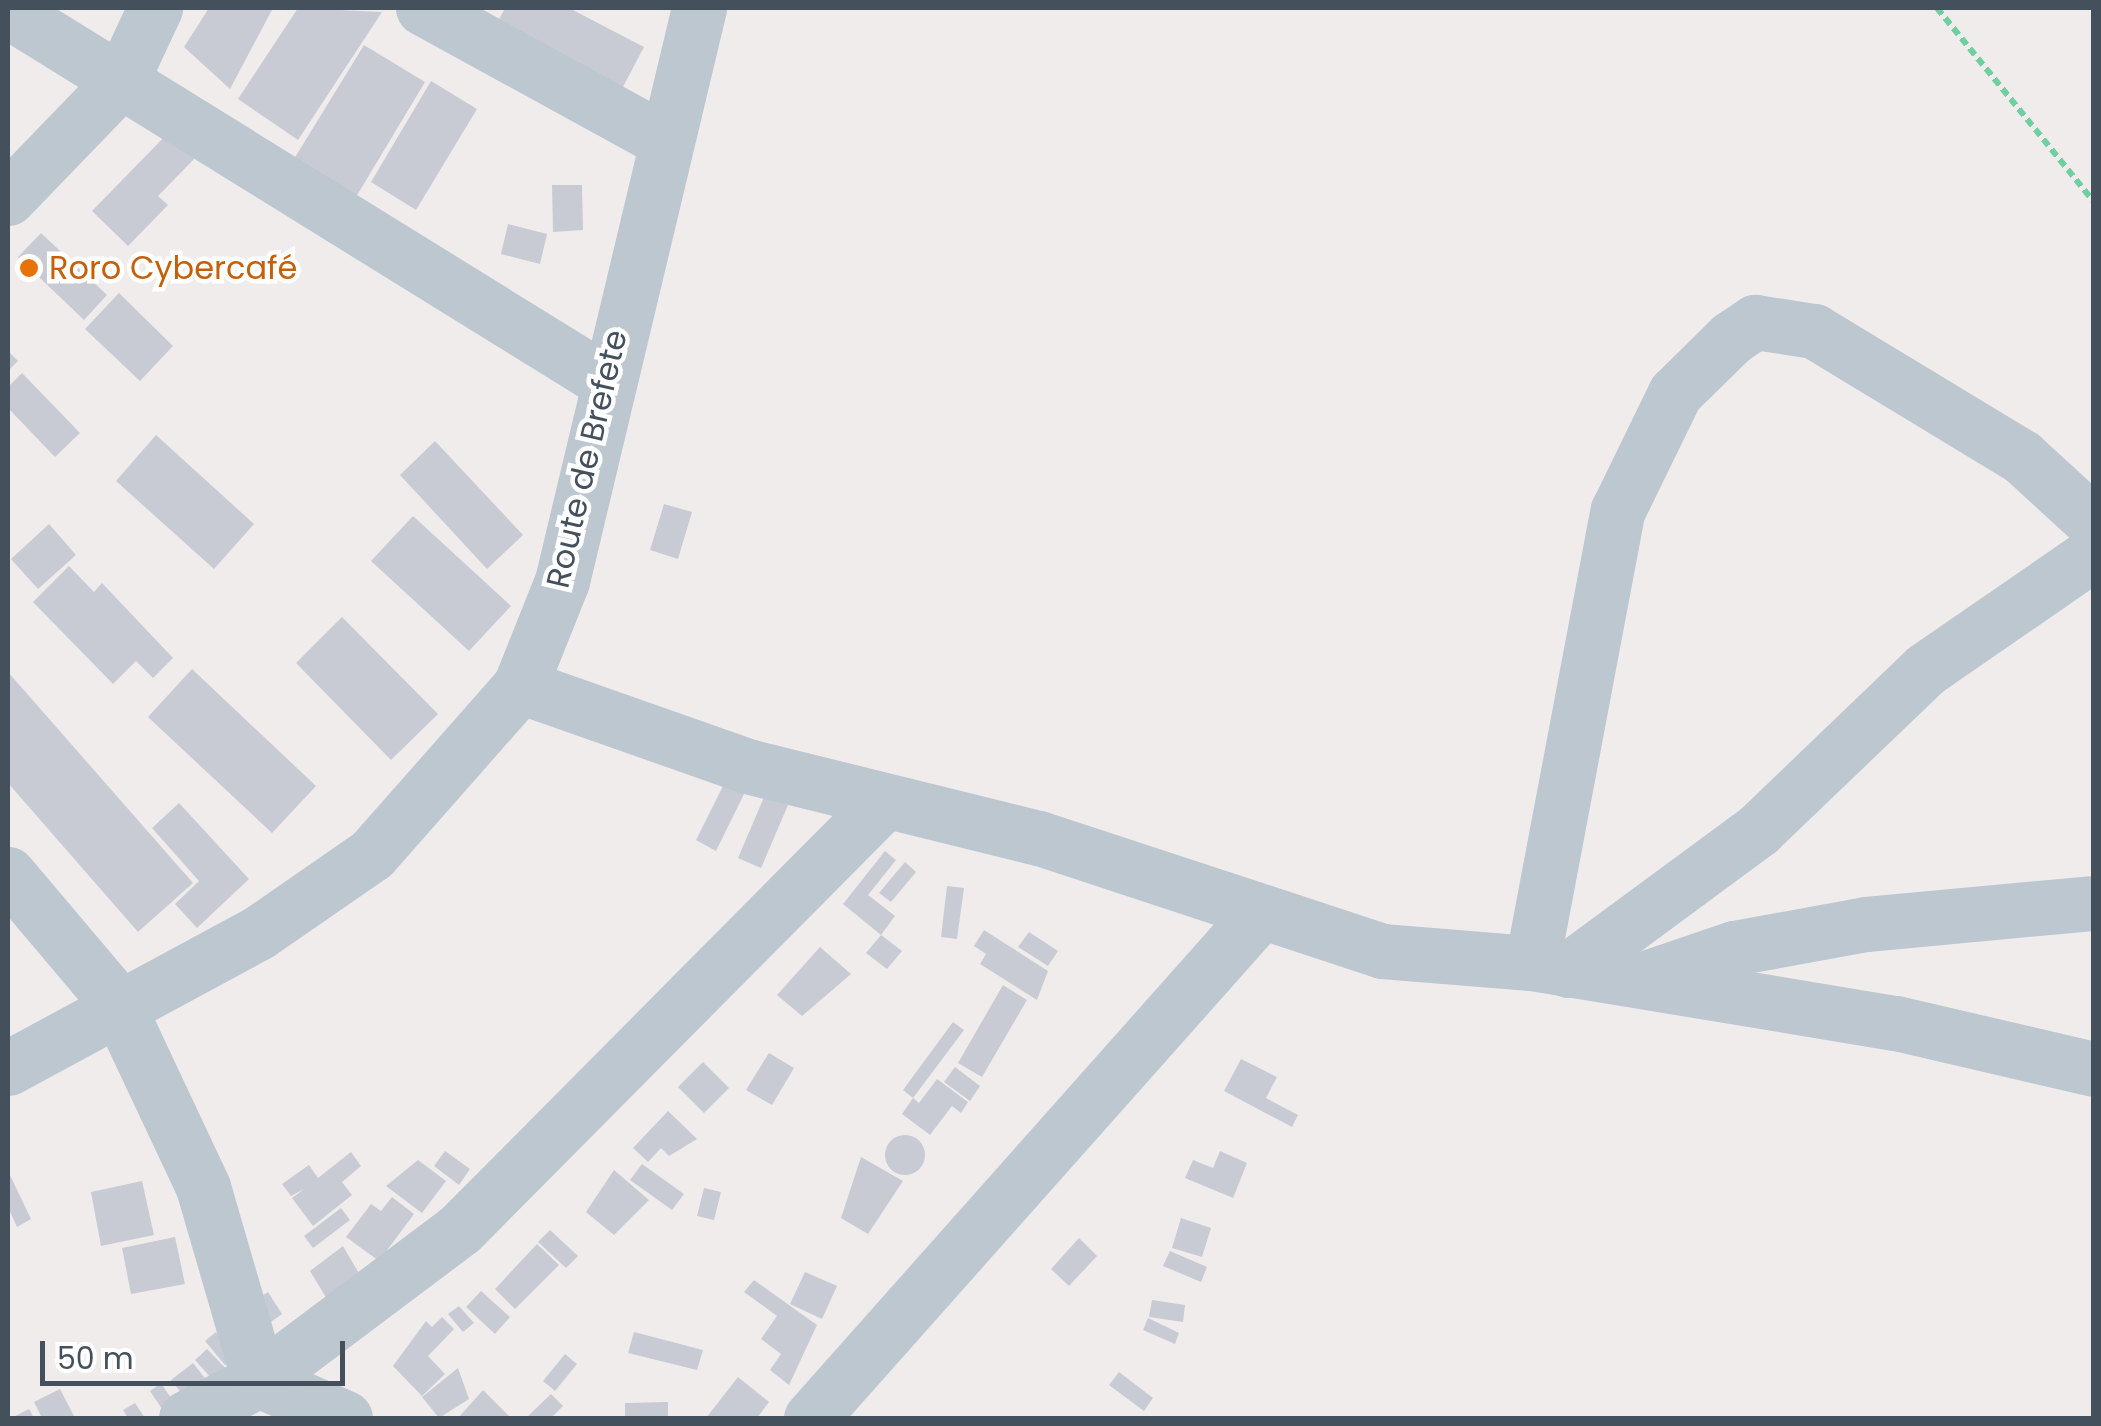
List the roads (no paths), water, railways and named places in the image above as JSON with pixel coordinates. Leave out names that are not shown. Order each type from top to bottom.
[{"type":"street","points":[[8,198],[121,80],[155,8]]},
{"type":"street","points":[[424,8],[666,141]]},
{"type":"street","name":"Route de Brefete","points":[[8,1068],[116,1002],[258,933],[372,854],[520,686],[562,581],[604,380],[699,8]]},
{"type":"street","points":[[8,11],[604,380]]},
{"type":"street","points":[[1550,966],[1618,510],[1675,393],[1731,338],[1755,322],[1814,331],[2022,457],[2094,523]]},
{"type":"street","points":[[1550,966],[1759,829],[1926,669],[2094,553]]},
{"type":"street","points":[[520,686],[747,766],[1039,838],[1258,915],[1382,951],[1550,966],[1896,1024],[2094,1069]]},
{"type":"street","points":[[186,1418],[259,1380],[460,1229],[884,802]]},
{"type":"street","points":[[8,874],[116,1002],[203,1186],[259,1380]]},
{"type":"street","points":[[1638,982],[1734,948],[1866,924],[2094,903]]},
{"type":"street","points":[[810,1418],[1258,915]]},
{"type":"street","points":[[259,1380],[345,1418]]},
{"type":"place","name":"Roro Cybercafé","points":[[29,268]]}]
